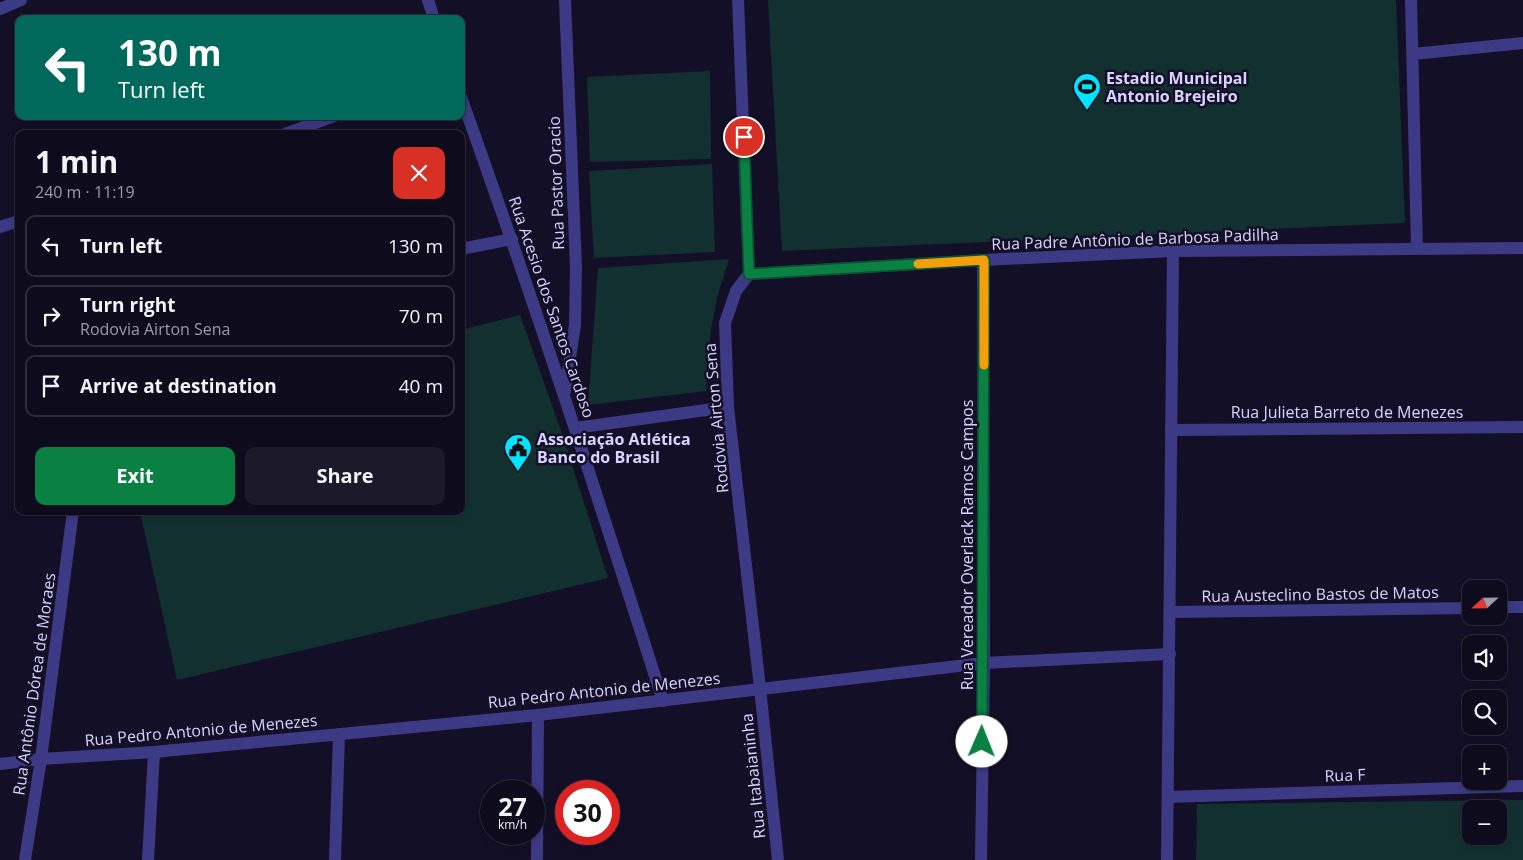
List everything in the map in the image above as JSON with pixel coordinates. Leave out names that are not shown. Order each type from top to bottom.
[{"type":"street","points":[[0,9],[21,0]]},
{"type":"street","points":[[428,0],[433,15]]},
{"type":"street","name":"Rua Pastor Oracio","points":[[564,394],[576,325],[576,267],[565,0]]},
{"type":"street","points":[[738,0],[749,274]]},
{"type":"street","points":[[1411,0],[1417,249]]},
{"type":"street","points":[[1413,54],[1523,44]]},
{"type":"street","name":"Rua Acesio dos Santos Cardoso","points":[[465,108],[512,239],[564,394],[663,701]]},
{"type":"street","points":[[295,130],[323,120]]},
{"type":"street","points":[[0,227],[15,222]]},
{"type":"street","points":[[465,248],[512,239]]},
{"type":"street","name":"Rua Padre Antônio de Barbosa Padilha","points":[[749,274],[1173,251],[1523,248]]},
{"type":"street","points":[[1167,860],[1173,251]]},
{"type":"street","name":"Rua Vereador Overlack Ramos Campos","points":[[981,860],[984,663],[984,260]]},
{"type":"street","name":"Rodovia Airton Sena","points":[[749,274],[736,291],[725,323],[728,407],[760,688]]},
{"type":"street","points":[[575,428],[728,407]]},
{"type":"street","name":"Rua Julieta Barreto de Menezes","points":[[1171,430],[1523,428]]},
{"type":"street","name":"Rua Antônio Dórea de Moraes","points":[[25,860],[41,759],[72,515]]},
{"type":"street","points":[[1508,607],[1523,607]]},
{"type":"street","name":"Rua Austeclino Bastos de Matos","points":[[1170,612],[1462,608]]},
{"type":"street","name":"Rua Pedro Antonio de Menezes","points":[[0,764],[41,759],[154,752],[538,715],[984,663],[1170,654]]},
{"type":"street","name":"Rua Itabaianinha","points":[[760,688],[778,860]]},
{"type":"street","points":[[537,860],[538,715]]},
{"type":"street","points":[[335,860],[339,734]]},
{"type":"street","points":[[148,860],[154,752]]},
{"type":"street","name":"Rua F","points":[[1168,797],[1523,786]]},
{"type":"green space","name":"Estadio Municipal Antonio Brejeiro","points":[[768,0],[1396,0],[1405,223],[782,251]]},
{"type":"green space","points":[[710,71],[711,159],[590,162],[587,77]]},
{"type":"green space","points":[[712,164],[715,252],[594,258],[589,171]]},
{"type":"green space","points":[[729,259],[718,294],[711,328],[706,391],[588,405],[598,268]]},
{"type":"green space","name":"Associação Atlética Banco do Brasil","points":[[520,315],[562,433],[608,578],[177,680],[141,515],[465,515],[465,329]]},
{"type":"green space","points":[[1507,800],[1523,800],[1523,860],[1196,860],[1197,804],[1462,801],[1462,845],[1507,845]]},
{"type":"slow traffic","points":[[918,264],[984,260],[984,365]]},
{"type":"place","name":"Estadio Municipal Antonio Brejeiro","points":[[1087,111]]},
{"type":"place","name":"Associação Atlética Banco do Brasil","points":[[518,472]]},
{"type":"route","points":[[744,137],[749,274],[984,260],[984,663],[982,742]]}]
